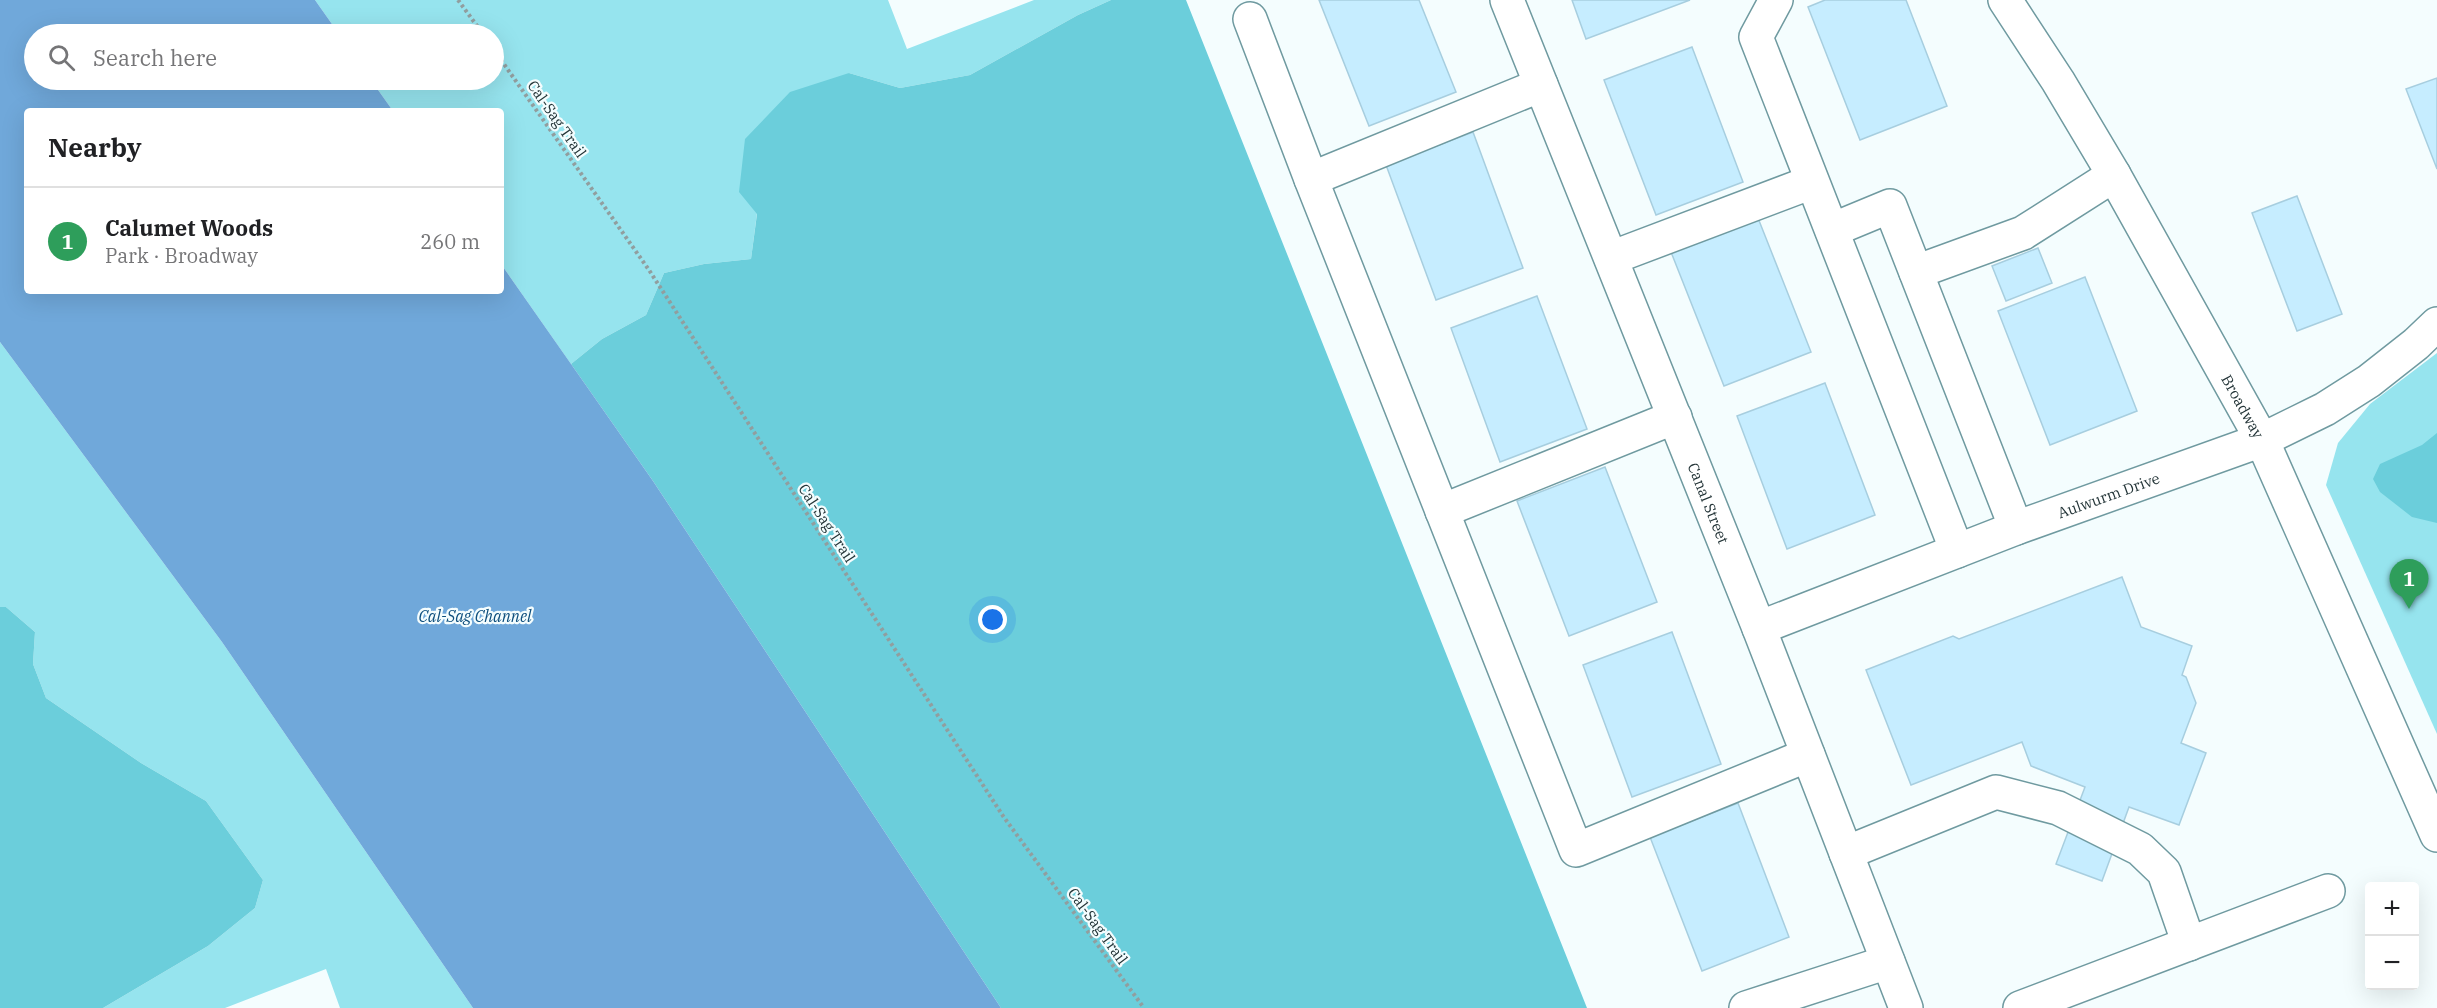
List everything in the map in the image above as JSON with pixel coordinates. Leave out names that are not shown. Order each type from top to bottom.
[{"type":"street","name":"Canal Street","points":[[1508,0],[1759,628],[1906,1008]]},
{"type":"street","points":[[1776,0],[1756,37],[1957,551]]},
{"type":"street","name":"Broadway","points":[[2006,0],[2114,175],[2262,441],[2437,835]]},
{"type":"street","points":[[1250,19],[1576,850],[1808,755]]},
{"type":"street","points":[[1311,178],[1541,85]]},
{"type":"street","points":[[1916,272],[2023,233],[2114,175]]},
{"type":"street","points":[[1611,258],[1812,182]]},
{"type":"street","points":[[1832,230],[1890,206],[2016,528]]},
{"type":"street","name":"Aulwurm Drive","points":[[1759,628],[2016,528],[2262,441],[2325,409],[2369,381],[2416,344],[2437,324]]},
{"type":"street","points":[[1442,511],[1674,417]]},
{"type":"street","points":[[1846,853],[1996,792],[2058,808],[2140,849],[2164,872],[2189,944]]},
{"type":"street","points":[[2020,1008],[2328,891]]},
{"type":"street","points":[[1746,1008],[1888,962]]},
{"type":"path","points":[[458,0],[476,24]]},
{"type":"path","name":"Cal-Sag Trail","points":[[504,64],[649,270],[1003,816],[1144,1008]]},
{"type":"shaded area","points":[[315,0],[888,0],[907,49],[1034,0],[1111,0],[1078,15],[970,75],[900,88],[849,73],[757,213],[751,259],[704,264],[664,273],[646,315],[602,339],[571,364],[504,268],[504,108],[391,108],[378,90],[504,90],[504,24],[332,24]]},
{"type":"shaded area","points":[[1111,0],[1186,0],[1587,1008],[1001,1008],[653,481],[571,364],[602,339],[646,315],[664,273],[704,264],[751,259],[757,214],[739,192],[745,139],[790,92],[849,73],[900,88],[970,75],[1078,15]]},
{"type":"shaded area","points":[[0,342],[222,642],[473,1008],[340,1008],[326,969],[225,1008],[103,1008],[208,946],[255,908],[263,880],[206,801],[141,763],[46,698],[33,664],[35,632],[6,607],[0,607]]},
{"type":"shaded area","points":[[2437,353],[2437,734],[2326,485],[2338,443],[2370,404]]},
{"type":"shaded area","points":[[2437,433],[2437,523],[2412,517],[2380,492],[2373,479],[2380,464],[2422,445]]},
{"type":"shaded area","points":[[0,607],[6,607],[35,632],[33,664],[46,698],[141,763],[206,801],[263,880],[255,908],[208,946],[103,1008],[0,1008]]},
{"type":"water","name":"Cal-Sag Channel","points":[[0,0],[315,0],[332,24],[24,24],[24,90],[378,90],[391,108],[24,108],[24,294],[504,294],[504,268],[653,481],[1001,1008],[473,1008],[222,642],[0,342]]},
{"type":"building","points":[[1319,0],[1419,0],[1456,92],[1369,126]]},
{"type":"building","points":[[1572,0],[1690,0],[1586,39]]},
{"type":"building","points":[[1825,0],[1906,0],[1947,106],[1860,140],[1808,7]]},
{"type":"building","points":[[1692,47],[1743,182],[1656,215],[1604,80]]},
{"type":"building","points":[[2437,78],[2437,169],[2406,89]]},
{"type":"building","points":[[1473,132],[1523,268],[1436,300],[1386,165]]},
{"type":"building","points":[[2297,196],[2342,314],[2297,331],[2252,213]]},
{"type":"building","points":[[1758,218],[1811,352],[1724,386],[1671,252]]},
{"type":"building","points":[[2038,248],[2052,283],[2006,301],[1992,266]]},
{"type":"building","points":[[2085,277],[2137,411],[2050,445],[1998,311]]},
{"type":"building","points":[[1537,296],[1587,429],[1500,462],[1451,328]]},
{"type":"building","points":[[1825,383],[1875,515],[1787,549],[1737,416]]},
{"type":"building","points":[[1605,467],[1657,602],[1569,636],[1517,501]]},
{"type":"building","points":[[2122,577],[2141,627],[2192,646],[2182,675],[2186,677],[2196,703],[2181,743],[2206,753],[2179,825],[2129,807],[2102,881],[2056,864],[2085,787],[2031,766],[2022,742],[1911,785],[1866,670],[1953,636],[1959,639]]},
{"type":"building","points":[[1672,632],[1721,764],[1632,797],[1583,665]]},
{"type":"building","points":[[1738,803],[1789,937],[1702,971],[1650,837]]},
{"type":"place","name":"Calumet Woods","points":[[2409,609]]}]
